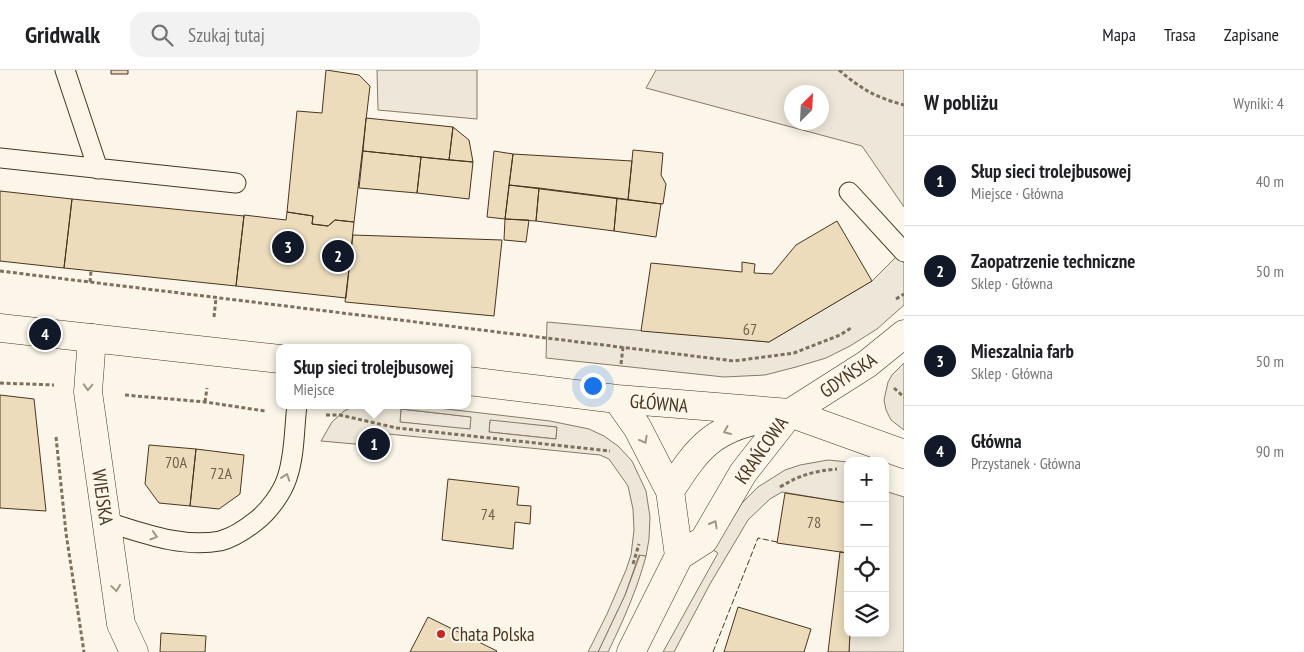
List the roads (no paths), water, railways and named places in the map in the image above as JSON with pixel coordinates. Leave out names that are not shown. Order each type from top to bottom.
[{"type":"street","points":[[0,328],[276,359]]},
{"type":"street","name":"GDYŃSKA","points":[[790,414],[867,364],[904,334]]},
{"type":"street","name":"WIEJSKA","points":[[92,338],[88,392],[121,624],[134,652]]},
{"type":"street","name":"GŁÓWNA","points":[[471,381],[617,399],[790,414],[904,454]]},
{"type":"street","points":[[617,399],[636,427],[670,491],[678,556],[631,652]]},
{"type":"street","name":"KRAŃCOWA","points":[[670,491],[687,464],[700,448],[714,436],[751,421],[790,414]]},
{"type":"street","name":"KRAŃCOWA","points":[[678,556],[704,540],[743,473],[790,414]]},
{"type":"lane","points":[[65,70],[98,169]]},
{"type":"lane","points":[[0,158],[236,183]]},
{"type":"lane","points":[[849,192],[904,252]]},
{"type":"lane","points":[[107,522],[163,539],[195,543],[221,541],[246,529],[262,517],[274,502],[287,479],[297,409]]},
{"type":"place","name":"Mieszalnia farb","points":[[288,247]]},
{"type":"place","name":"Zaopatrzenie techniczne","points":[[338,256]]},
{"type":"place","name":"Główna","points":[[45,334]]},
{"type":"place","name":"Słup sieci trolejbusowej","points":[[374,444]]},
{"type":"place","name":"Chata Polska","points":[[441,634]]}]
